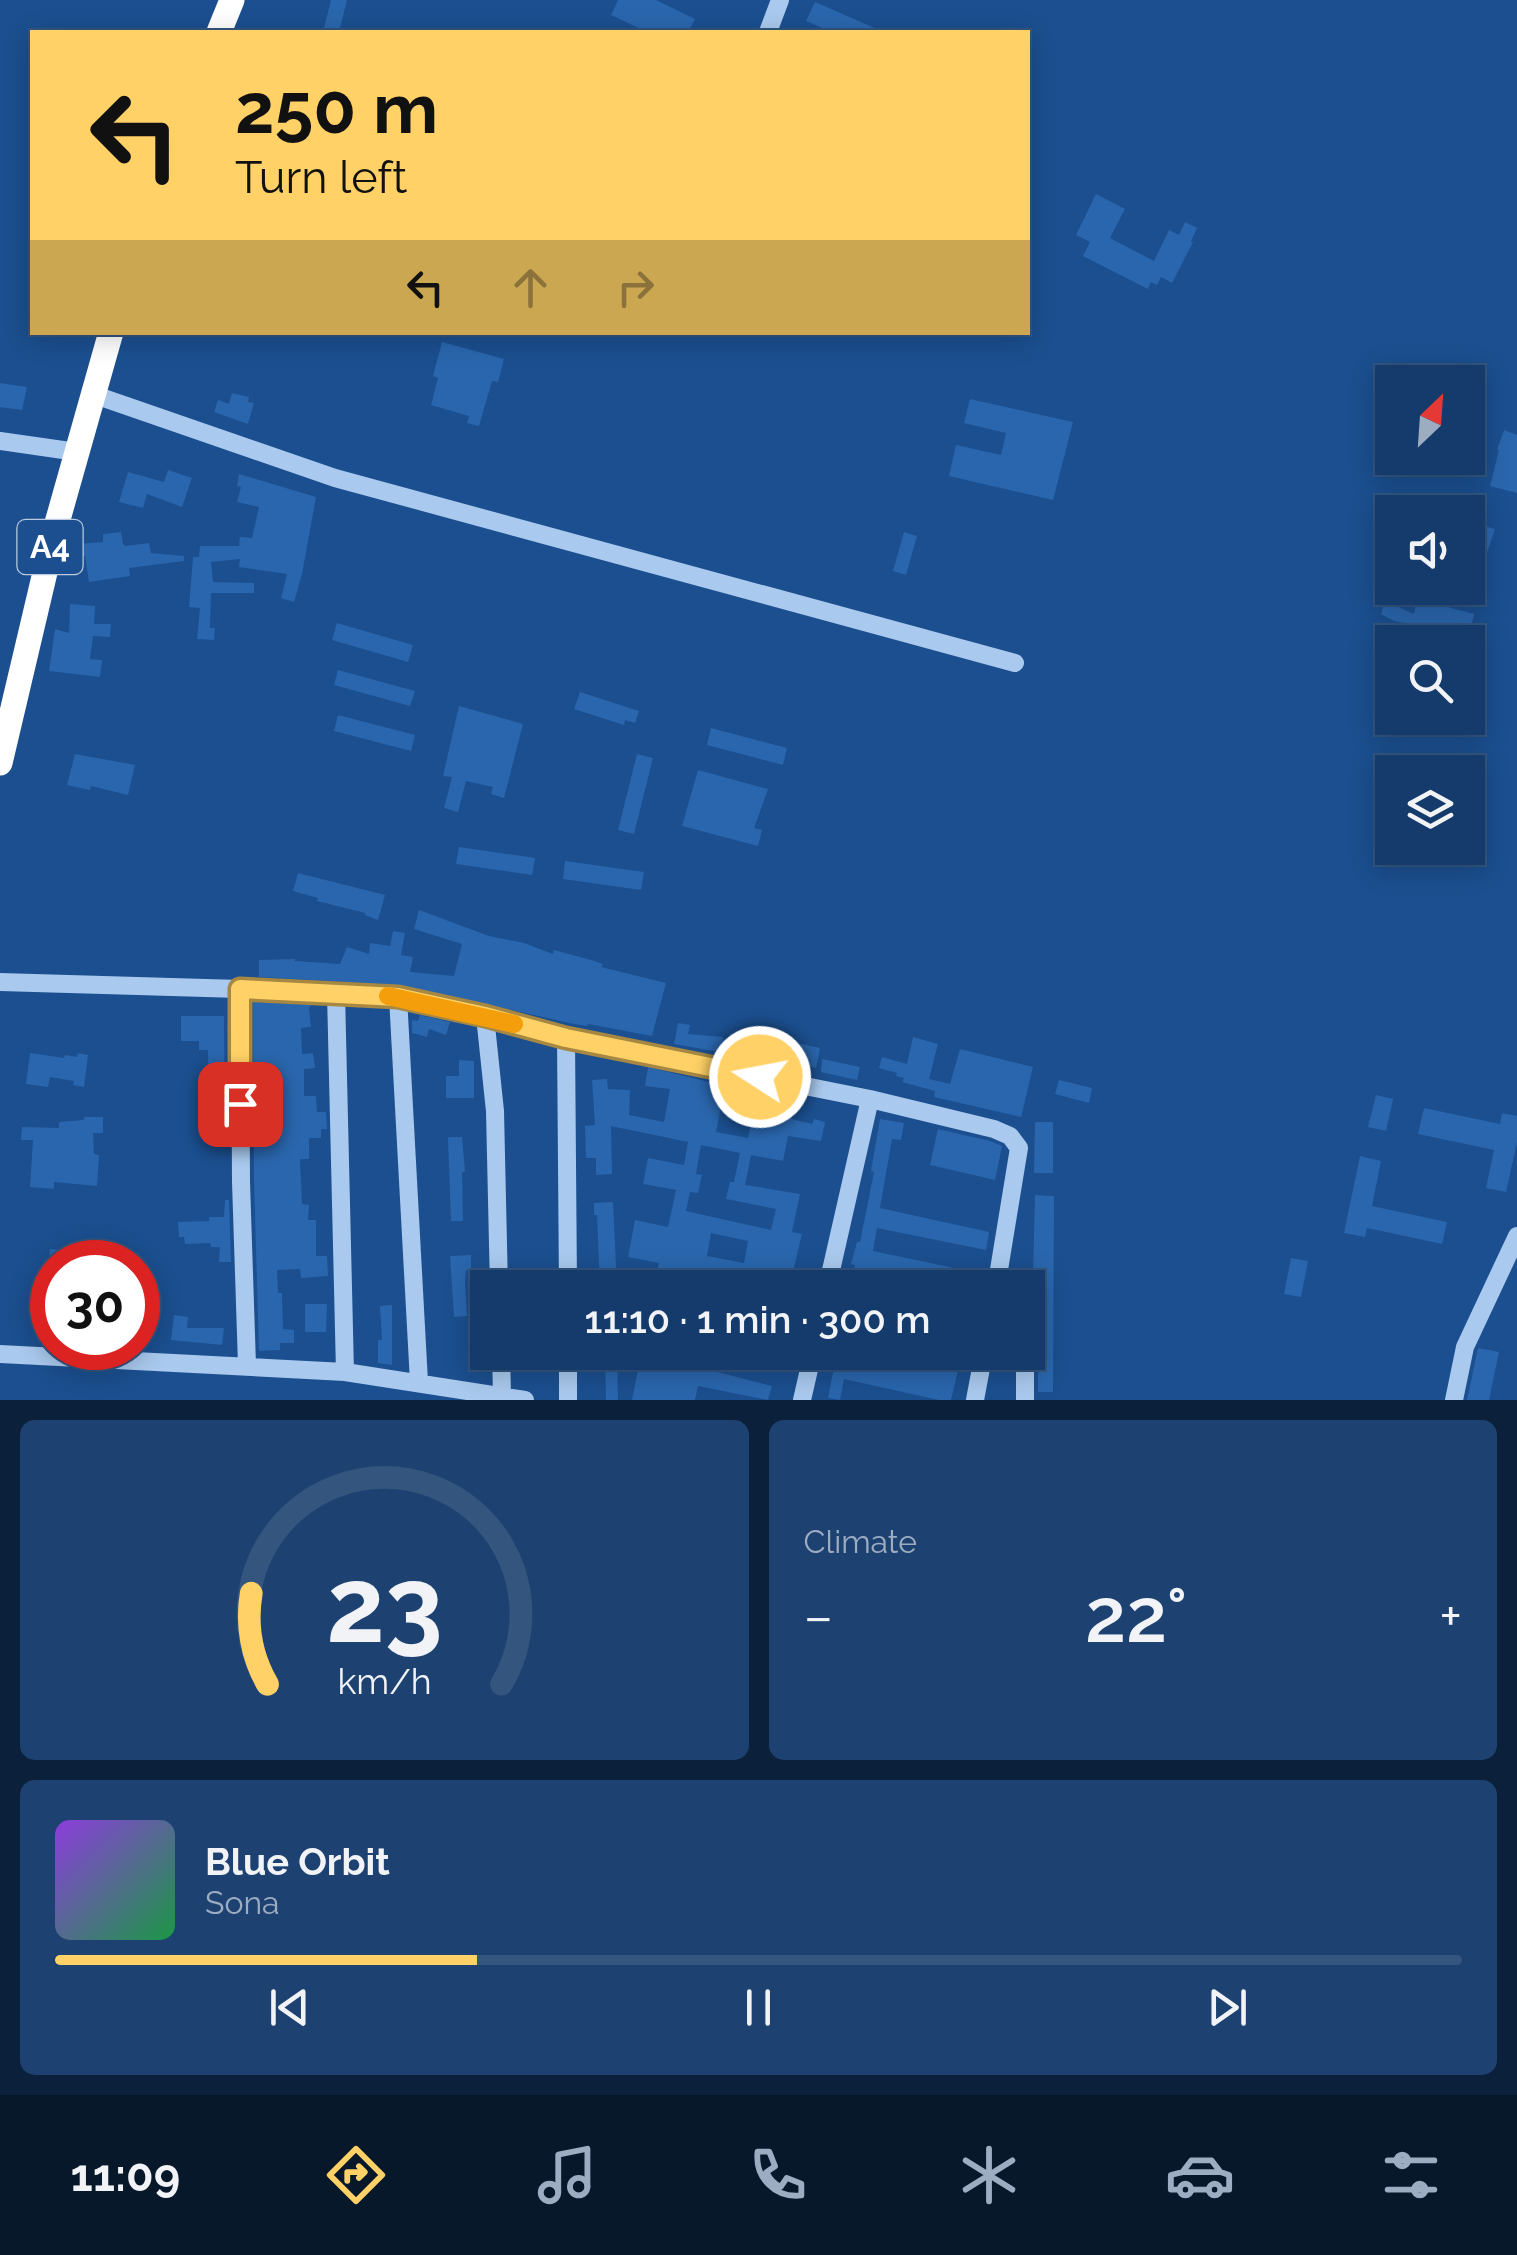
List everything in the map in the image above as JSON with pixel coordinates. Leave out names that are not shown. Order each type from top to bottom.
[{"type":"highway","points":[[220,30],[232,0]]},
{"type":"highway","name":"A4","points":[[0,764],[54,530],[110,335]]},
{"type":"street","points":[[769,30],[780,0]]},
{"type":"street","points":[[92,394],[335,478],[1015,663]]},
{"type":"street","points":[[0,441],[77,452]]},
{"type":"street","points":[[0,982],[398,997],[566,1038],[870,1099],[994,1129],[1010,1136],[1019,1148],[999,1270]]},
{"type":"street","points":[[240,989],[247,1365]]},
{"type":"street","points":[[336,992],[345,1372]]},
{"type":"street","points":[[398,997],[419,1382]]},
{"type":"street","points":[[485,1016],[495,1111],[499,1270]]},
{"type":"street","points":[[566,1038],[568,1270]]},
{"type":"street","points":[[832,1270],[870,1099]]},
{"type":"street","points":[[1454,1400],[1464,1347],[1517,1236]]},
{"type":"street","points":[[0,1354],[345,1372],[525,1400]]},
{"type":"street","points":[[501,1370],[502,1395]]},
{"type":"street","points":[[568,1370],[568,1400]]},
{"type":"street","points":[[802,1400],[809,1370]]},
{"type":"street","points":[[976,1400],[981,1370]]},
{"type":"street","points":[[1025,1370],[1025,1400]]},
{"type":"building","points":[[331,0],[347,0],[340,30],[324,30]]},
{"type":"building","points":[[618,0],[656,0],[695,19],[689,30],[643,30],[611,15]]},
{"type":"building","points":[[815,2],[879,30],[827,30],[806,21]]},
{"type":"building","points":[[1096,194],[1125,209],[1110,238],[1154,261],[1169,230],[1179,235],[1185,222],[1197,228],[1172,283],[1161,277],[1157,285],[1151,282],[1148,289],[1083,256],[1090,242],[1076,235]]},
{"type":"building","points":[[442,342],[504,359],[498,382],[492,381],[479,426],[467,423],[469,416],[431,405],[438,378],[433,376]]},
{"type":"building","points":[[0,383],[27,387],[22,410],[0,407]]},
{"type":"building","points":[[232,393],[249,397],[248,402],[254,403],[248,424],[214,412],[218,400],[229,404]]},
{"type":"building","points":[[970,399],[1073,422],[1053,500],[949,476],[956,445],[1001,455],[1006,433],[964,423]]},
{"type":"building","points":[[1504,430],[1517,435],[1517,493],[1490,486]]},
{"type":"building","points":[[168,470],[192,478],[182,507],[147,494],[143,508],[119,502],[128,472],[164,482]]},
{"type":"building","points":[[239,474],[316,497],[302,574],[294,602],[281,598],[287,574],[239,567],[240,559],[211,562],[213,582],[254,583],[254,593],[211,593],[210,628],[215,628],[214,640],[197,639],[200,608],[189,607],[193,557],[199,557],[200,546],[239,546],[240,537],[252,538],[259,507],[237,502]]},
{"type":"building","points":[[1485,526],[1495,529],[1485,558]]},
{"type":"building","points":[[121,532],[126,546],[149,543],[151,553],[184,556],[184,561],[129,568],[130,576],[89,582],[85,556],[79,556],[77,544],[103,542],[103,534]]},
{"type":"building","points":[[904,532],[917,536],[906,575],[893,571]]},
{"type":"building","points":[[70,604],[95,606],[94,624],[111,624],[110,637],[93,636],[90,659],[102,660],[100,677],[49,671],[55,629],[69,633]]},
{"type":"building","points":[[1384,605],[1394,605],[1414,614],[1416,605],[1440,605],[1474,614],[1472,625],[1414,625],[1381,614]]},
{"type":"building","points":[[337,623],[413,645],[408,662],[332,640]]},
{"type":"building","points":[[338,670],[415,691],[410,706],[334,685]]},
{"type":"building","points":[[580,692],[639,711],[635,723],[625,720],[624,725],[574,709]]},
{"type":"building","points":[[459,706],[523,724],[504,798],[491,794],[493,787],[466,781],[458,812],[444,808],[452,777],[443,776]]},
{"type":"building","points":[[338,715],[415,735],[411,751],[334,731]]},
{"type":"building","points":[[711,728],[787,748],[783,765],[707,745]]},
{"type":"building","points":[[75,754],[135,765],[128,795],[67,785]]},
{"type":"building","points":[[637,754],[653,758],[634,834],[618,830]]},
{"type":"building","points":[[698,770],[768,789],[754,828],[762,830],[758,846],[682,826]]},
{"type":"building","points":[[459,847],[535,858],[532,875],[456,864]]},
{"type":"building","points":[[565,861],[644,872],[641,890],[563,879]]},
{"type":"building","points":[[298,873],[385,895],[378,920],[293,891]]},
{"type":"building","points":[[419,910],[489,936],[553,954],[554,950],[603,964],[601,967],[666,983],[652,1036],[574,1024],[400,985],[259,977],[259,960],[340,964],[347,947],[369,954],[370,943],[390,946],[393,931],[405,933],[401,955],[413,957],[410,972],[454,976],[462,944],[414,929]]},
{"type":"building","points":[[253,1002],[311,1005],[311,1027],[301,1028],[302,1054],[313,1053],[315,1068],[304,1069],[304,1096],[316,1096],[317,1112],[326,1112],[327,1129],[321,1129],[321,1138],[309,1138],[309,1159],[300,1159],[302,1204],[309,1205],[308,1220],[316,1220],[316,1256],[327,1256],[328,1276],[301,1278],[300,1269],[277,1270],[283,1329],[294,1330],[294,1343],[280,1343],[280,1350],[259,1351],[254,1182]]},
{"type":"building","points":[[420,1015],[450,1022],[446,1035],[429,1029],[427,1037],[412,1033],[412,1020],[418,1021]]},
{"type":"building","points":[[181,1016],[224,1016],[225,1117],[209,1117],[208,1050],[199,1050],[199,1041],[181,1041]]},
{"type":"building","points":[[678,1023],[690,1025],[688,1034],[723,1037],[723,1041],[754,1047],[755,1042],[781,1049],[784,1040],[820,1048],[816,1068],[783,1061],[782,1067],[674,1044]]},
{"type":"building","points":[[913,1037],[938,1044],[929,1079],[950,1084],[960,1049],[1033,1067],[1021,1117],[934,1097],[935,1091],[902,1082],[904,1078],[896,1076],[897,1073],[879,1068],[882,1057],[907,1064]]},
{"type":"building","points":[[30,1053],[64,1058],[77,1057],[78,1053],[88,1055],[84,1087],[50,1077],[48,1087],[26,1084]]},
{"type":"building","points":[[822,1059],[860,1067],[857,1080],[821,1072]]},
{"type":"building","points":[[459,1060],[474,1061],[474,1098],[446,1098],[446,1076],[459,1076]]},
{"type":"building","points":[[648,1067],[725,1086],[716,1132],[748,1138],[758,1090],[795,1100],[791,1119],[812,1124],[814,1119],[825,1122],[821,1141],[788,1136],[783,1161],[751,1155],[745,1185],[800,1194],[792,1232],[802,1234],[793,1270],[657,1270],[659,1263],[628,1257],[635,1220],[668,1227],[676,1190],[643,1184],[648,1158],[684,1165],[688,1142],[611,1126],[612,1174],[596,1175],[596,1158],[586,1158],[585,1126],[595,1125],[592,1080],[607,1079],[608,1089],[630,1090],[629,1115],[664,1122],[670,1089],[645,1086]],"holes":[[[701,1145],[740,1153],[726,1199],[776,1209],[771,1230],[686,1211],[690,1192],[698,1193],[702,1175],[696,1174]],[[711,1233],[748,1241],[744,1263],[707,1256]]]},
{"type":"building","points":[[1059,1080],[1092,1088],[1089,1103],[1055,1094]]},
{"type":"building","points":[[1376,1095],[1393,1099],[1386,1131],[1368,1127]]},
{"type":"building","points":[[1424,1108],[1500,1124],[1502,1113],[1517,1116],[1517,1142],[1506,1192],[1486,1188],[1494,1150],[1418,1134]]},
{"type":"building","points":[[103,1117],[103,1133],[93,1133],[94,1154],[99,1155],[97,1186],[54,1182],[54,1189],[30,1187],[33,1140],[21,1140],[22,1127],[59,1128],[59,1122]]},
{"type":"building","points":[[880,1119],[904,1123],[901,1140],[892,1139],[880,1208],[989,1232],[986,1250],[877,1228],[873,1251],[964,1270],[854,1270],[855,1265],[851,1264],[860,1242],[874,1172],[871,1171]]},
{"type":"building","points":[[1035,1122],[1053,1122],[1053,1173],[1034,1173]]},
{"type":"building","points":[[938,1129],[1002,1146],[995,1180],[930,1165]]},
{"type":"building","points":[[448,1137],[462,1137],[463,1221],[451,1221]]},
{"type":"building","points":[[1360,1156],[1381,1161],[1372,1206],[1447,1222],[1442,1244],[1367,1228],[1365,1237],[1344,1233]]},
{"type":"building","points":[[1035,1195],[1054,1196],[1053,1392],[1038,1392],[1038,1370],[1045,1370],[1045,1270],[1033,1270]]},
{"type":"building","points":[[225,1200],[229,1200],[231,1262],[219,1262],[220,1247],[211,1247],[210,1243],[185,1244],[184,1237],[179,1237],[178,1222],[224,1217]]},
{"type":"building","points":[[613,1202],[616,1270],[599,1270],[594,1203]]},
{"type":"building","points":[[471,1255],[471,1270],[466,1270],[465,1281],[467,1316],[454,1317],[450,1256]]},
{"type":"building","points":[[1291,1258],[1308,1261],[1301,1297],[1284,1294]]},
{"type":"building","points":[[305,1304],[327,1304],[326,1332],[305,1332]]},
{"type":"building","points":[[392,1305],[392,1365],[378,1363],[378,1340],[382,1340],[380,1306]]},
{"type":"building","points":[[174,1315],[188,1317],[187,1328],[224,1328],[222,1345],[171,1340]]},
{"type":"building","points":[[1478,1348],[1499,1352],[1489,1400],[1467,1400]]},
{"type":"building","points":[[605,1370],[617,1370],[618,1400],[606,1400]]},
{"type":"building","points":[[638,1370],[710,1370],[772,1386],[768,1400],[698,1386],[695,1400],[632,1400]]},
{"type":"building","points":[[833,1370],[958,1370],[951,1400],[844,1379],[840,1400],[828,1398]]},
{"type":"slow traffic","points":[[388,996],[514,1024]]},
{"type":"route","points":[[240,1104],[240,989],[398,997],[566,1038],[760,1077]]}]
